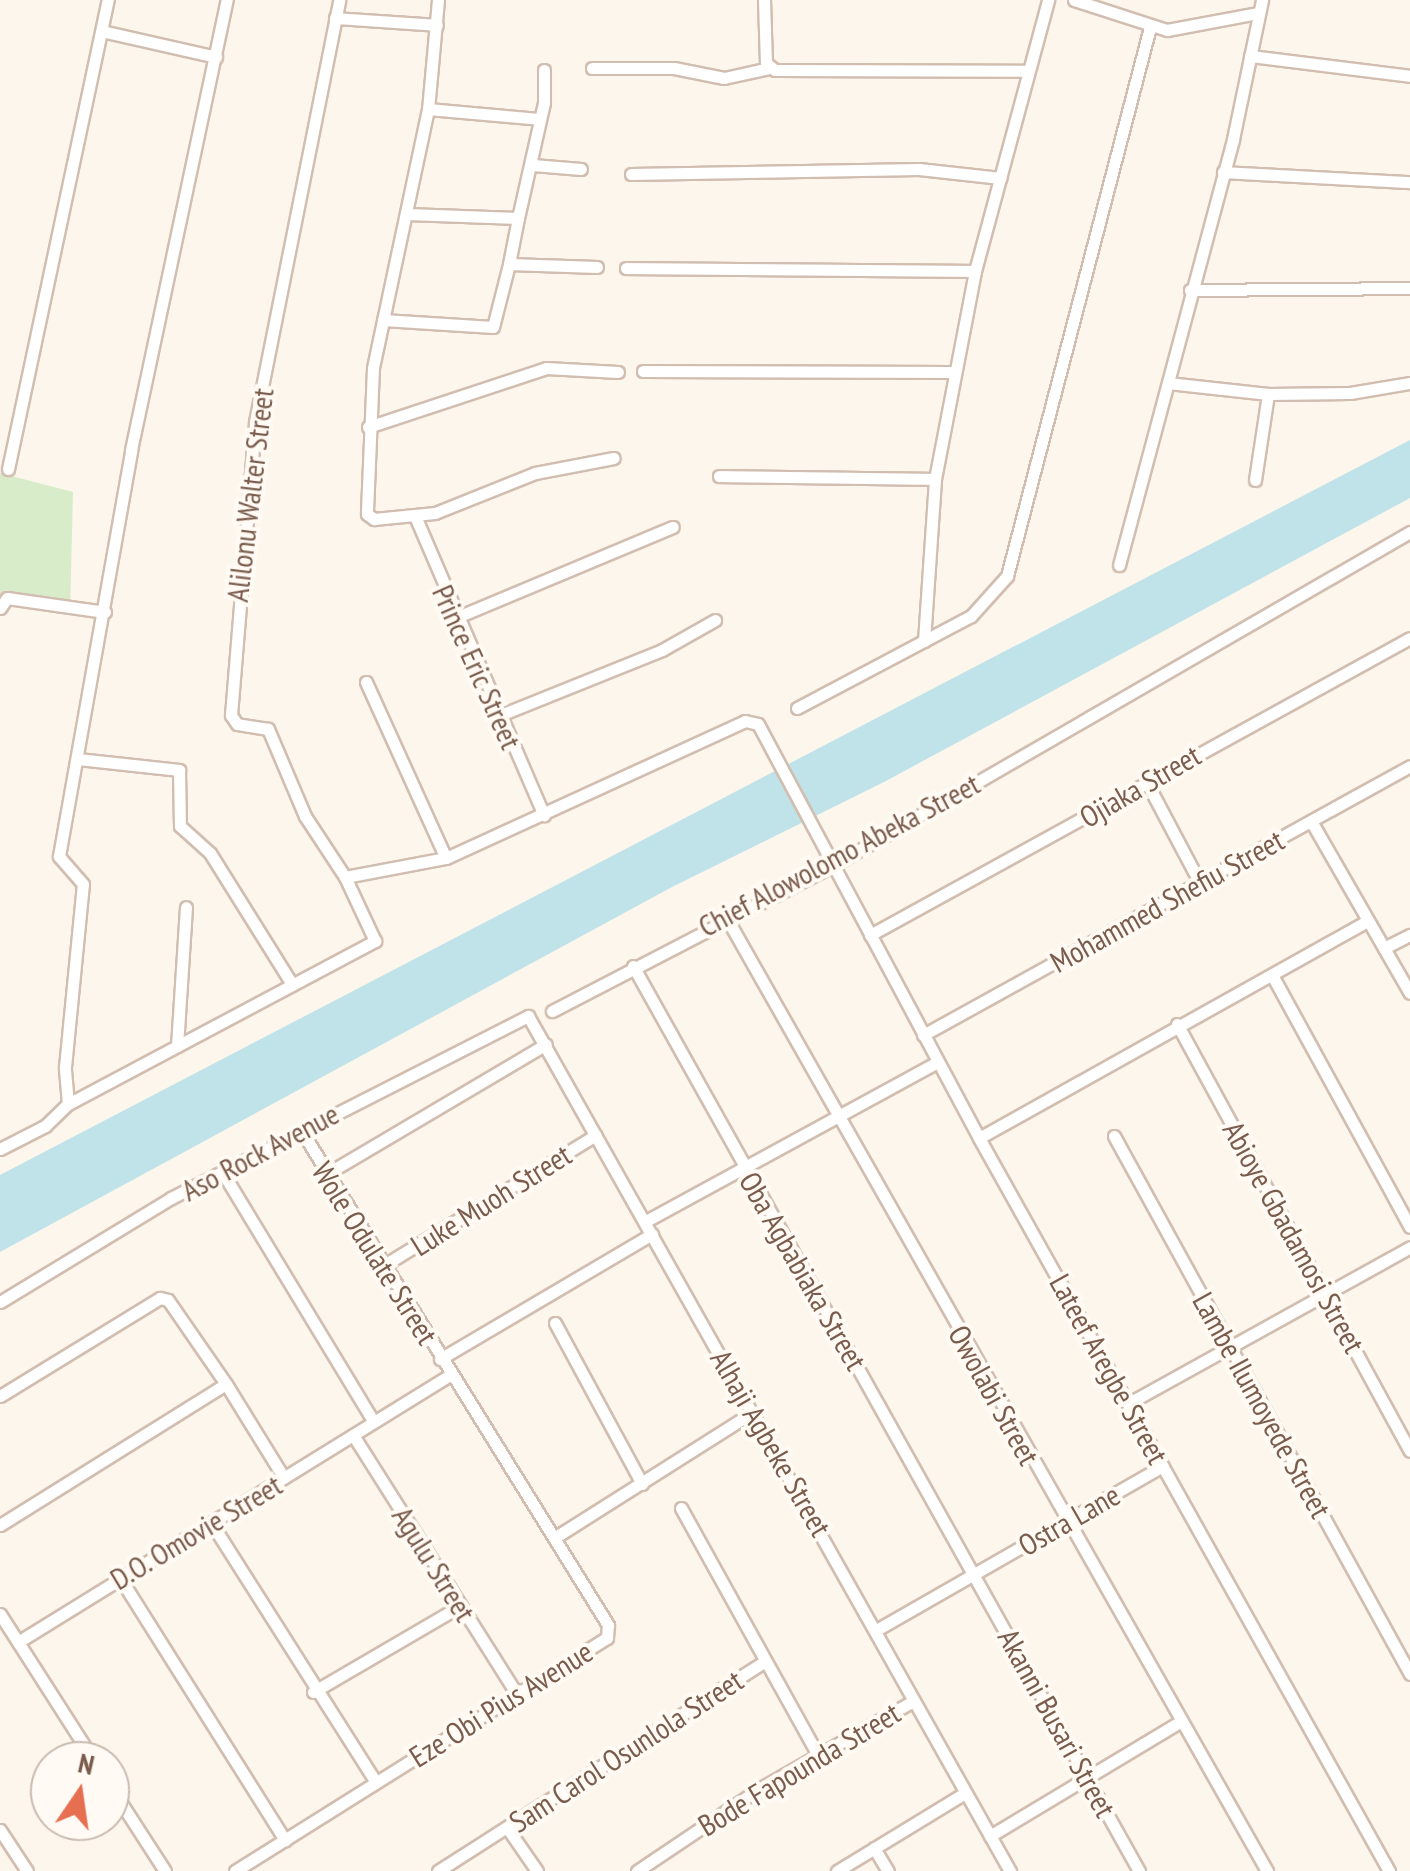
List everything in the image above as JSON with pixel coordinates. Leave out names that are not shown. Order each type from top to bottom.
[{"type":"street","points":[[8,469],[108,0]]},
{"type":"street","points":[[68,1104],[65,1067],[83,884],[59,856],[131,450],[227,0]]},
{"type":"street","name":"Alilonu Walter Street","points":[[292,984],[375,941],[345,877],[305,816],[268,729],[237,724],[230,715],[255,422],[339,0]]},
{"type":"street","points":[[438,0],[428,110],[384,320],[368,427],[367,514],[415,516],[535,473],[614,458]]},
{"type":"street","points":[[764,0],[769,68]]},
{"type":"street","points":[[924,641],[935,479],[951,372],[1024,71],[1048,0]]},
{"type":"street","points":[[1074,0],[1150,27],[1185,29],[1260,7],[1223,172],[1119,566]]},
{"type":"street","points":[[336,18],[436,26]]},
{"type":"street","points":[[797,708],[970,616],[1007,576],[1150,27]]},
{"type":"street","points":[[102,31],[216,56]]},
{"type":"street","points":[[1250,56],[1410,76]]},
{"type":"street","points":[[592,68],[674,68],[724,78],[769,68],[1024,71]]},
{"type":"street","points":[[384,320],[492,327],[533,165],[544,70]]},
{"type":"street","points":[[428,110],[538,119]]},
{"type":"street","points":[[533,165],[581,169]]},
{"type":"street","points":[[632,174],[919,169],[1000,178]]},
{"type":"street","points":[[1223,172],[1410,182]]},
{"type":"street","points":[[407,214],[518,218]]},
{"type":"street","points":[[509,264],[597,267]]},
{"type":"street","points":[[626,268],[975,271]]},
{"type":"street","points":[[1190,290],[1410,288]]},
{"type":"street","points":[[368,427],[546,368],[618,372]]},
{"type":"street","points":[[643,370],[951,372]]},
{"type":"street","points":[[1168,384],[1268,394],[1350,394],[1410,383]]},
{"type":"street","points":[[1255,480],[1268,394]]},
{"type":"street","points":[[720,476],[935,479]]},
{"type":"street","name":"Prince Eric Street","points":[[415,516],[455,618],[544,815]]},
{"type":"street","points":[[455,618],[673,527]]},
{"type":"street","name":"Chief Alowolomo Abeka Street","points":[[552,1010],[726,917],[832,866],[1410,532]]},
{"type":"street","points":[[0,608],[7,598],[105,612]]},
{"type":"street","points":[[498,716],[662,650],[716,620]]},
{"type":"street","name":"Ojiaka Street","points":[[870,936],[1410,638]]},
{"type":"street","points":[[366,682],[446,858]]},
{"type":"street","name":"Lateef Aregbe Street","points":[[544,815],[745,720],[758,724],[775,748],[817,840],[978,1138],[1389,1871]]},
{"type":"street","points":[[0,1149],[45,1126],[68,1104],[292,984],[210,854],[180,826],[179,770],[78,759]]},
{"type":"street","name":"Mohammed Shefiu Street","points":[[923,1035],[1409,768]]},
{"type":"street","points":[[1147,783],[1201,885]]},
{"type":"street","points":[[345,877],[446,858],[544,815]]},
{"type":"street","points":[[1311,821],[1364,923],[1410,992]]},
{"type":"street","points":[[178,1046],[186,907]]},
{"type":"street","name":"Owolabi Street","points":[[726,917],[1267,1871]]},
{"type":"street","points":[[978,1138],[1176,1024],[1364,923]]},
{"type":"street","points":[[1384,948],[1410,935]]},
{"type":"street","name":"Oba Agbabiaka Street","points":[[633,966],[975,1574]]},
{"type":"street","points":[[1272,975],[1410,1227]]},
{"type":"street","name":"Alhaji Agbeke Street","points":[[528,1016],[878,1628],[913,1700],[1010,1871]]},
{"type":"street","name":"Aso Rock Avenue","points":[[0,1302],[301,1130],[528,1016]]},
{"type":"street","name":"Abioye Gbadamosi Street","points":[[1176,1024],[1410,1451]]},
{"type":"street","points":[[328,1173],[546,1044]]},
{"type":"street","points":[[646,1221],[938,1062]]},
{"type":"street","name":"Wole Odulate Street","points":[[301,1130],[450,1375]]},
{"type":"street","name":"Luke Muoh Street","points":[[386,1264],[596,1135]]},
{"type":"street","name":"Lambe Ilumoyede Street","points":[[1114,1136],[1410,1674]]},
{"type":"street","points":[[223,1173],[373,1421]]},
{"type":"street","points":[[440,1359],[652,1234]]},
{"type":"street","points":[[1129,1402],[1410,1246]]},
{"type":"street","points":[[0,1396],[160,1298],[168,1300],[284,1478]]},
{"type":"street","points":[[555,1323],[642,1484]]},
{"type":"street","name":"D.O. Omovie Street","points":[[18,1642],[450,1375]]},
{"type":"street","name":"Eze Obi Pius Avenue","points":[[235,1871],[516,1691],[607,1638],[605,1613],[450,1375]]},
{"type":"street","points":[[0,1524],[226,1384]]},
{"type":"street","points":[[554,1538],[752,1413]]},
{"type":"street","name":"Agulu Street","points":[[354,1436],[516,1691]]},
{"type":"street","name":"Ostra Lane","points":[[878,1628],[1162,1466]]},
{"type":"street","points":[[682,1508],[762,1663],[818,1755]]},
{"type":"street","points":[[212,1524],[313,1692],[375,1782]]},
{"type":"street","name":"Akanni Busari Street","points":[[975,1574],[1139,1871]]},
{"type":"street","points":[[120,1578],[285,1840]]},
{"type":"street","points":[[313,1692],[460,1606]]},
{"type":"street","points":[[0,1614],[81,1741]]},
{"type":"street","name":"Sam Carol Osunlola Street","points":[[438,1871],[762,1663]]},
{"type":"street","name":"Bode Fapounda Street","points":[[637,1871],[818,1755],[913,1700]]},
{"type":"street","points":[[990,1836],[1180,1722]]},
{"type":"street","points":[[836,1871],[965,1793]]},
{"type":"street","points":[[130,1817],[165,1871]]},
{"type":"street","points":[[508,1828],[537,1871]]},
{"type":"street","points":[[0,1830],[27,1871]]},
{"type":"street","points":[[874,1848],[888,1871]]},
{"type":"green space","points":[[0,473],[73,492],[70,615],[0,601]]},
{"type":"water","points":[[1410,440],[1410,498],[884,782],[672,887],[0,1252],[0,1175]]}]
